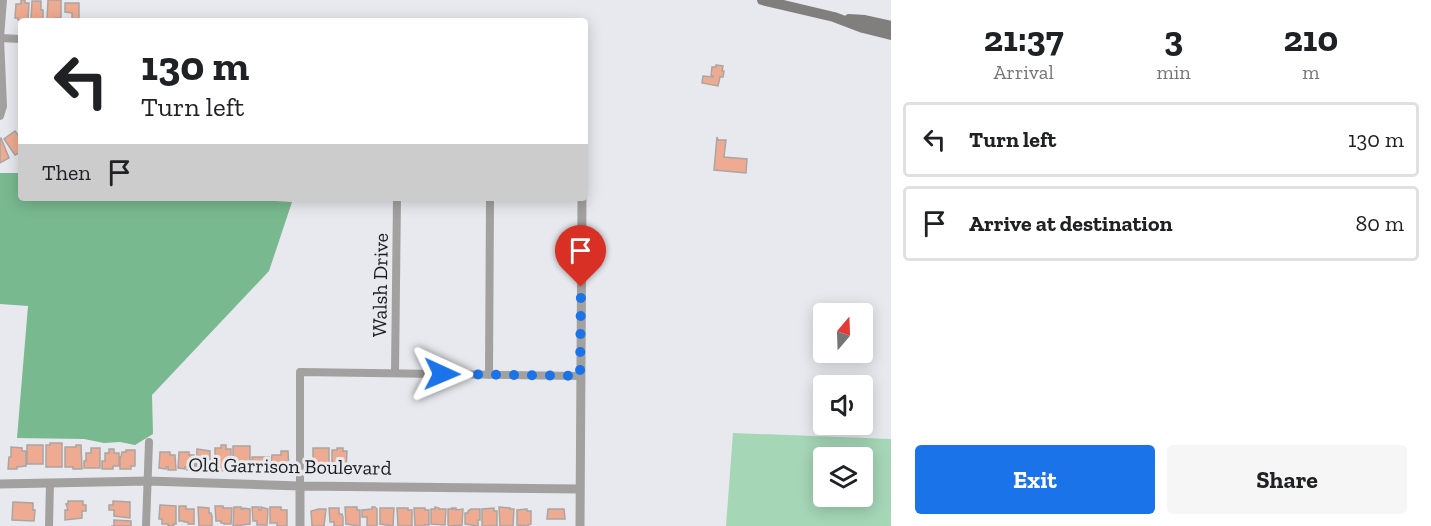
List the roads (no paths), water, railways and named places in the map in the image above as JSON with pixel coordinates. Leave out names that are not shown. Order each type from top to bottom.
[{"type":"main road","points":[[762,0],[834,17],[891,35]]},
{"type":"main road","points":[[834,17],[865,20],[891,26]]},
{"type":"street","points":[[0,116],[3,106],[0,38],[3,0]]},
{"type":"street","points":[[0,38],[18,39]]},
{"type":"street","name":"Walsh Drive","points":[[395,373],[397,201]]},
{"type":"street","points":[[489,375],[490,201]]},
{"type":"street","points":[[580,526],[582,201]]},
{"type":"street","points":[[300,526],[300,372],[580,376]]},
{"type":"street","points":[[146,526],[149,442]]},
{"type":"street","name":"Old Garrison Boulevard","points":[[0,484],[148,481],[300,486],[580,489]]},
{"type":"street","points":[[49,526],[50,483]]}]
